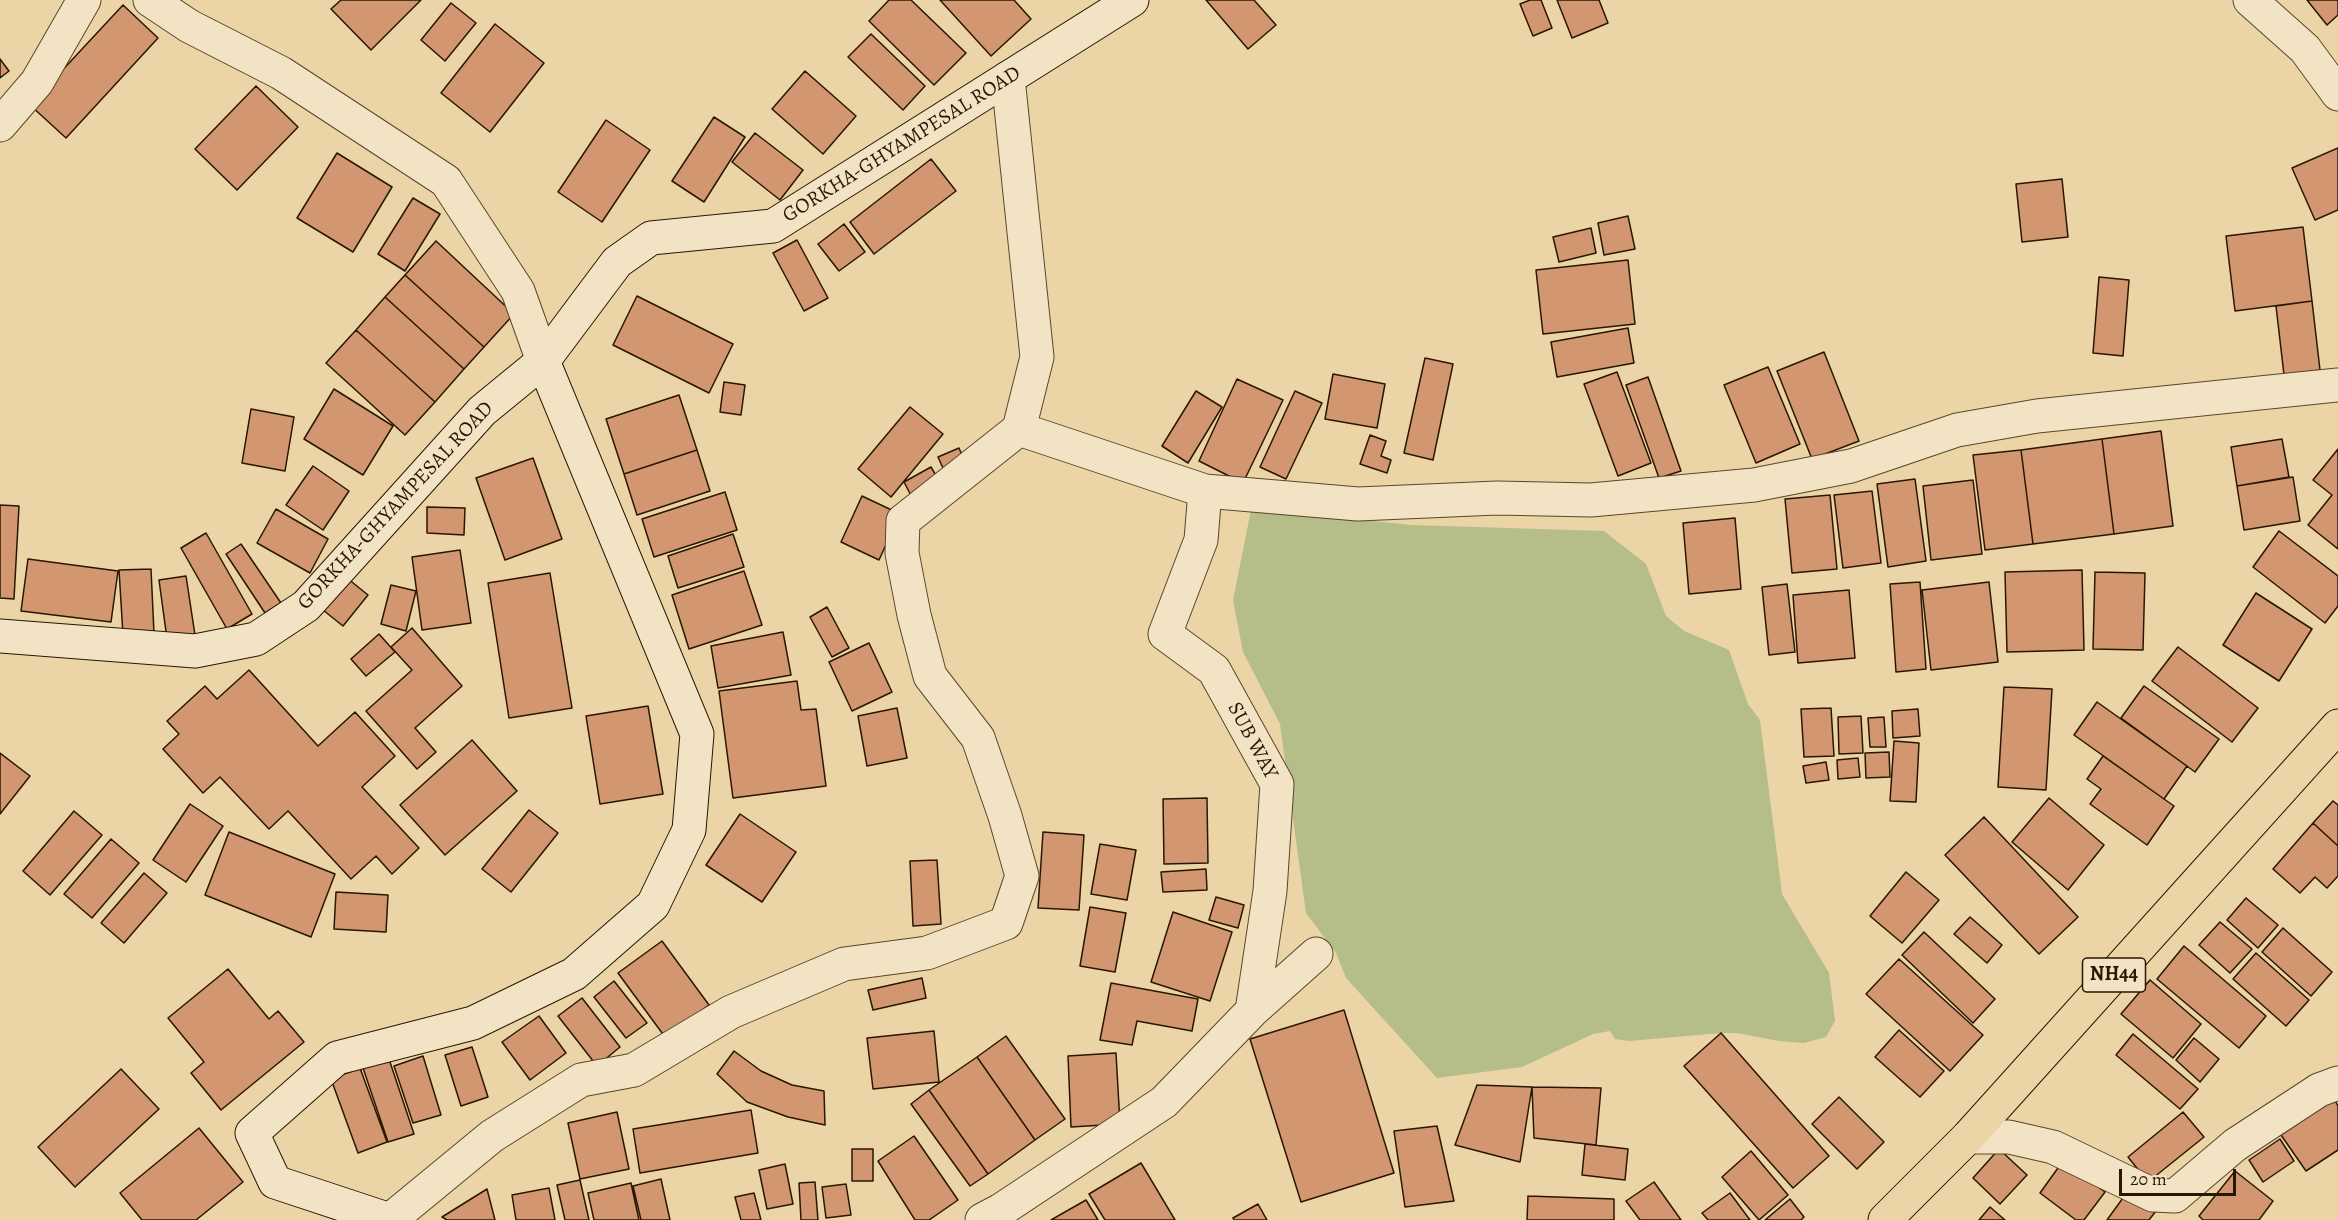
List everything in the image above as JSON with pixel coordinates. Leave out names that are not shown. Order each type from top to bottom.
[{"type":"main road","name":"NH44","points":[[1885,1220],[1968,1137],[2338,726]]},
{"type":"street","points":[[0,125],[37,82],[84,0]]},
{"type":"street","points":[[150,0],[189,26],[281,73],[446,181],[518,291],[543,361],[697,734],[689,830],[653,905],[574,974],[473,1023],[337,1058],[252,1133],[275,1182],[390,1220],[492,1136],[581,1080],[634,1070],[731,1012],[844,964],[927,952],[1006,923],[1022,876],[1005,816],[978,738],[930,676],[902,553],[903,521],[1019,429],[1036,357],[1008,78]]},
{"type":"street","name":"GORKHA-GHYAMPESAL ROAD","points":[[0,636],[195,651],[256,639],[306,606],[482,411],[543,361],[617,262],[651,238],[773,226],[1132,0]]},
{"type":"street","points":[[2250,0],[2305,49],[2338,94]]},
{"type":"street","points":[[1019,429],[1205,491],[1358,504],[1497,498],[1591,500],[1755,485],[1851,466],[1957,430],[2014,420],[2338,385]]},
{"type":"street","name":"SUB WAY","points":[[1205,491],[1201,540],[1165,634],[1214,670],[1277,784],[1270,891],[1252,1011]]},
{"type":"street","points":[[982,1220],[1164,1102],[1252,1011],[1316,954]]},
{"type":"street","points":[[1968,1137],[2009,1137],[2053,1147],[2153,1195],[2175,1196],[2235,1145],[2319,1090],[2338,1083]]},
{"type":"green space","points":[[1251,510],[1411,525],[1604,531],[1646,564],[1666,616],[1684,631],[1729,650],[1748,704],[1760,720],[1782,894],[1829,973],[1835,1021],[1826,1037],[1804,1043],[1737,1033],[1721,1033],[1629,1041],[1615,1039],[1610,1031],[1593,1034],[1522,1067],[1437,1078],[1346,978],[1336,953],[1306,913],[1280,724],[1243,652],[1233,600]]},
{"type":"building","points":[[341,0],[421,0],[371,50],[331,9]]},
{"type":"building","points":[[889,0],[911,0],[966,53],[934,85],[869,21]]},
{"type":"building","points":[[940,0],[1014,0],[1031,19],[991,56]]},
{"type":"building","points":[[1206,0],[1254,0],[1276,25],[1248,49]]},
{"type":"building","points":[[1530,0],[1541,0],[1552,28],[1533,36],[1520,4]]},
{"type":"building","points":[[1557,0],[1599,0],[1608,23],[1572,38]]},
{"type":"building","points":[[2307,0],[2338,0],[2338,15],[2327,25]]},
{"type":"building","points":[[451,3],[476,23],[445,61],[421,40]]},
{"type":"building","points":[[123,5],[158,38],[66,138],[30,105]]},
{"type":"building","points":[[495,24],[544,63],[490,132],[441,93]]},
{"type":"building","points":[[871,34],[925,86],[903,110],[848,57]]},
{"type":"building","points":[[0,59],[9,71],[0,78]]},
{"type":"building","points":[[805,71],[856,116],[823,154],[772,109]]},
{"type":"building","points":[[256,86],[298,127],[237,190],[195,149]]},
{"type":"building","points":[[714,117],[745,137],[704,202],[672,181]]},
{"type":"building","points":[[606,120],[650,150],[602,222],[558,192]]},
{"type":"building","points":[[755,133],[803,170],[780,200],[732,162]]},
{"type":"building","points":[[2338,148],[2338,210],[2315,220],[2292,168]]},
{"type":"building","points":[[337,153],[392,187],[353,252],[297,218]]},
{"type":"building","points":[[931,159],[956,191],[874,254],[850,222]]},
{"type":"building","points":[[2062,179],[2068,237],[2022,242],[2016,184]]},
{"type":"building","points":[[413,198],[440,214],[405,271],[378,254]]},
{"type":"building","points":[[1628,216],[1635,249],[1604,255],[1598,223]]},
{"type":"building","points":[[844,224],[865,252],[839,271],[818,244]]},
{"type":"building","points":[[2303,227],[2312,301],[2235,311],[2226,236]]},
{"type":"building","points":[[1591,228],[1596,253],[1559,262],[1553,237]]},
{"type":"building","points":[[797,240],[828,298],[804,311],[773,253]]},
{"type":"building","points":[[436,241],[514,314],[484,347],[405,275]]},
{"type":"building","points":[[1628,260],[1635,324],[1543,334],[1536,270]]},
{"type":"building","points":[[405,275],[484,347],[464,369],[385,297]]},
{"type":"building","points":[[2099,277],[2129,280],[2123,356],[2093,353]]},
{"type":"building","points":[[637,296],[733,344],[709,393],[613,345]]},
{"type":"building","points":[[385,297],[464,369],[435,402],[356,330]]},
{"type":"building","points":[[2312,301],[2320,370],[2284,375],[2276,306]]},
{"type":"building","points":[[1628,328],[1634,363],[1557,377],[1551,342]]},
{"type":"building","points":[[356,330],[435,402],[405,435],[326,363]]},
{"type":"building","points":[[1824,352],[1859,441],[1812,459],[1777,371]]},
{"type":"building","points":[[1425,358],[1453,364],[1433,460],[1404,453]]},
{"type":"building","points":[[1768,367],[1800,444],[1756,463],[1724,385]]},
{"type":"building","points":[[1617,372],[1651,463],[1618,476],[1584,384]]},
{"type":"building","points":[[1333,374],[1385,384],[1377,428],[1325,419]]},
{"type":"building","points":[[1648,377],[1681,471],[1659,478],[1626,385]]},
{"type":"building","points":[[1237,379],[1283,400],[1243,483],[1199,461]]},
{"type":"building","points":[[724,382],[745,385],[741,415],[720,412]]},
{"type":"building","points":[[334,389],[393,426],[363,475],[304,439]]},
{"type":"building","points":[[1196,391],[1222,407],[1188,463],[1162,446]]},
{"type":"building","points":[[1295,391],[1322,403],[1286,479],[1260,467]]},
{"type":"building","points":[[679,395],[697,450],[624,474],[606,419]]},
{"type":"building","points":[[910,407],[943,434],[891,497],[858,469]]},
{"type":"building","points":[[251,409],[294,417],[285,471],[242,463]]},
{"type":"building","points":[[2161,431],[2173,526],[2114,534],[2102,439]]},
{"type":"building","points":[[1370,435],[1386,441],[1381,456],[1391,460],[1387,473],[1360,464]]},
{"type":"building","points":[[2102,439],[2114,534],[2033,544],[2021,450]]},
{"type":"building","points":[[2282,439],[2289,477],[2237,486],[2231,447]]},
{"type":"building","points":[[959,448],[971,477],[951,486],[938,457]]},
{"type":"building","points":[[2338,449],[2338,549],[2308,525],[2332,495],[2313,480]]},
{"type":"building","points":[[697,450],[710,491],[637,515],[624,474]]},
{"type":"building","points":[[2021,450],[2033,544],[1985,550],[1973,455]]},
{"type":"building","points":[[533,458],[562,539],[505,560],[476,478]]},
{"type":"building","points":[[313,466],[349,491],[323,530],[286,505]]},
{"type":"building","points":[[931,467],[945,491],[917,507],[904,482]]},
{"type":"building","points":[[2293,477],[2300,521],[2244,530],[2237,486]]},
{"type":"building","points":[[1915,479],[1926,561],[1888,567],[1877,484]]},
{"type":"building","points":[[1973,480],[1982,554],[1931,560],[1923,486]]},
{"type":"building","points":[[1872,491],[1881,563],[1843,568],[1834,495]]},
{"type":"building","points":[[725,492],[737,530],[654,557],[642,519]]},
{"type":"building","points":[[1830,495],[1837,569],[1792,573],[1785,499]]},
{"type":"building","points":[[862,496],[900,514],[879,560],[841,542]]},
{"type":"building","points":[[0,505],[19,506],[14,599],[0,598]]},
{"type":"building","points":[[427,507],[465,508],[464,535],[427,533]]},
{"type":"building","points":[[276,509],[328,539],[310,573],[257,543]]},
{"type":"building","points":[[1735,518],[1741,589],[1689,594],[1683,523]]},
{"type":"building","points":[[2279,531],[2338,576],[2338,606],[2325,623],[2253,567]]},
{"type":"building","points":[[206,533],[252,614],[227,629],[181,548]]},
{"type":"building","points":[[733,534],[744,567],[678,588],[668,556]]},
{"type":"building","points":[[241,544],[281,603],[265,613],[226,554]]},
{"type":"building","points":[[460,550],[471,623],[422,630],[412,557]]},
{"type":"building","points":[[28,559],[118,571],[111,622],[21,611]]},
{"type":"building","points":[[151,569],[154,633],[123,635],[119,570]]},
{"type":"building","points":[[2082,570],[2084,650],[2007,652],[2005,572]]},
{"type":"building","points":[[744,571],[762,625],[689,649],[672,595]]},
{"type":"building","points":[[2095,572],[2145,573],[2143,650],[2093,649]]},
{"type":"building","points":[[550,573],[572,708],[509,718],[488,583]]},
{"type":"building","points":[[186,576],[195,635],[167,639],[159,580]]},
{"type":"building","points":[[347,578],[368,595],[343,626],[323,610]]},
{"type":"building","points":[[1920,582],[1926,669],[1896,672],[1890,584]]},
{"type":"building","points":[[1989,582],[1998,662],[1931,670],[1922,590]]},
{"type":"building","points":[[1787,584],[1795,652],[1769,655],[1762,587]]},
{"type":"building","points":[[391,585],[416,591],[406,631],[381,624]]},
{"type":"building","points":[[1849,590],[1855,658],[1798,663],[1793,595]]},
{"type":"building","points":[[2256,593],[2312,629],[2279,681],[2223,645]]},
{"type":"building","points":[[827,607],[849,648],[832,657],[810,617]]},
{"type":"building","points":[[412,628],[462,686],[415,728],[436,752],[417,769],[366,711],[412,670],[391,647]]},
{"type":"building","points":[[783,632],[791,675],[718,688],[711,646]]},
{"type":"building","points":[[379,634],[395,652],[366,676],[351,659]]},
{"type":"building","points":[[869,643],[892,692],[852,711],[829,662]]},
{"type":"building","points":[[2178,647],[2258,708],[2232,742],[2152,681]]},
{"type":"building","points":[[249,670],[318,746],[355,712],[395,756],[362,787],[419,848],[392,874],[376,856],[351,879],[288,811],[269,829],[220,777],[203,793],[163,749],[179,734],[167,721],[205,686],[217,699]]},
{"type":"building","points":[[797,681],[801,710],[816,709],[826,786],[733,798],[719,691]]},
{"type":"building","points":[[2144,686],[2219,739],[2195,772],[2121,718]]},
{"type":"building","points":[[2004,687],[2052,689],[2046,790],[1998,787]]},
{"type":"building","points":[[2097,702],[2187,766],[2164,799],[2074,735]]},
{"type":"building","points":[[648,706],[663,794],[600,804],[586,716]]},
{"type":"building","points":[[897,708],[907,758],[867,766],[858,716]]},
{"type":"building","points":[[1831,708],[1834,756],[1804,757],[1801,709]]},
{"type":"building","points":[[1918,709],[1920,736],[1893,738],[1892,711]]},
{"type":"building","points":[[1861,716],[1863,753],[1839,754],[1838,717]]},
{"type":"building","points":[[1884,717],[1886,747],[1870,747],[1868,718]]},
{"type":"building","points":[[472,740],[517,791],[445,855],[400,805]]},
{"type":"building","points":[[1894,741],[1919,743],[1916,802],[1890,801]]},
{"type":"building","points":[[1889,752],[1890,777],[1866,778],[1865,753]]},
{"type":"building","points":[[0,753],[30,776],[0,814]]},
{"type":"building","points":[[2103,756],[2174,806],[2147,845],[2090,804],[2101,789],[2087,779]]},
{"type":"building","points":[[1858,758],[1860,777],[1838,779],[1837,760]]},
{"type":"building","points":[[1826,762],[1829,780],[1806,783],[1803,766]]},
{"type":"building","points":[[1207,798],[1208,863],[1164,864],[1163,799]]},
{"type":"building","points":[[2049,798],[2104,845],[2068,890],[2012,842]]},
{"type":"building","points":[[2333,801],[2338,805],[2338,846],[2313,823]]},
{"type":"building","points":[[190,804],[223,826],[186,882],[153,860]]},
{"type":"building","points":[[529,810],[558,833],[511,892],[482,869]]},
{"type":"building","points":[[74,811],[102,835],[50,895],[23,871]]},
{"type":"building","points":[[740,814],[796,852],[762,902],[706,865]]},
{"type":"building","points":[[1984,817],[2078,917],[2039,954],[1945,855]]},
{"type":"building","points":[[2313,823],[2338,846],[2338,876],[2327,888],[2315,877],[2300,893],[2273,869]]},
{"type":"building","points":[[229,832],[335,874],[311,937],[205,895]]},
{"type":"building","points":[[1043,832],[1084,835],[1079,910],[1038,908]]},
{"type":"building","points":[[111,839],[139,863],[92,918],[64,894]]},
{"type":"building","points":[[1100,844],[1136,850],[1127,900],[1091,894]]},
{"type":"building","points":[[937,860],[941,924],[913,926],[910,861]]},
{"type":"building","points":[[1206,869],[1207,890],[1163,892],[1161,872]]},
{"type":"building","points":[[1906,872],[1939,900],[1902,943],[1870,916]]},
{"type":"building","points":[[144,873],[167,893],[124,943],[101,923]]},
{"type":"building","points":[[336,892],[388,895],[386,932],[334,929]]},
{"type":"building","points":[[1216,897],[1244,905],[1238,928],[1209,920]]},
{"type":"building","points":[[2246,898],[2278,925],[2258,948],[2227,920]]},
{"type":"building","points":[[1090,907],[1126,913],[1115,972],[1080,966]]},
{"type":"building","points":[[1173,912],[1232,932],[1210,1001],[1151,982]]},
{"type":"building","points":[[1970,917],[2002,945],[1987,963],[1954,934]]},
{"type":"building","points":[[2220,922],[2252,949],[2230,973],[2199,945]]},
{"type":"building","points":[[2283,928],[2332,972],[2311,996],[2262,952]]},
{"type":"building","points":[[1924,932],[1995,999],[1973,1023],[1902,955]]},
{"type":"building","points":[[662,941],[709,1005],[665,1037],[618,973]]},
{"type":"building","points":[[2184,946],[2266,1016],[2239,1048],[2157,979]]},
{"type":"building","points":[[2256,953],[2309,1000],[2286,1026],[2233,979]]},
{"type":"building","points":[[1899,959],[1983,1035],[1950,1071],[1866,994]]},
{"type":"building","points":[[228,969],[269,1019],[278,1011],[304,1042],[221,1110],[191,1073],[204,1062],[168,1018]]},
{"type":"building","points":[[922,978],[926,998],[873,1010],[868,990]]},
{"type":"building","points":[[2150,980],[2201,1024],[2173,1058],[2121,1014]]},
{"type":"building","points":[[614,981],[647,1023],[626,1038],[594,997]]},
{"type":"building","points":[[1111,983],[1198,999],[1192,1031],[1137,1021],[1132,1045],[1100,1040]]},
{"type":"building","points":[[582,998],[620,1047],[597,1066],[558,1016]]},
{"type":"building","points":[[1344,1010],[1394,1173],[1301,1202],[1250,1039]]},
{"type":"building","points":[[539,1016],[566,1053],[530,1080],[502,1042]]},
{"type":"building","points":[[1899,1030],[1944,1071],[1920,1097],[1875,1057]]},
{"type":"building","points":[[934,1031],[939,1082],[873,1089],[867,1038]]},
{"type":"building","points":[[1721,1033],[1829,1156],[1793,1188],[1684,1066]]},
{"type":"building","points":[[2133,1034],[2198,1089],[2180,1109],[2116,1055]]},
{"type":"building","points":[[1006,1036],[1065,1119],[1035,1140],[977,1057]]},
{"type":"building","points":[[2194,1038],[2219,1059],[2200,1082],[2176,1060]]},
{"type":"building","points":[[472,1047],[488,1097],[461,1106],[445,1055]]},
{"type":"building","points":[[734,1051],[761,1071],[792,1085],[824,1091],[825,1125],[788,1117],[747,1102],[717,1074]]},
{"type":"building","points":[[1116,1053],[1120,1124],[1071,1127],[1068,1056]]},
{"type":"building","points":[[388,1056],[414,1134],[388,1142],[362,1065]]},
{"type":"building","points":[[423,1056],[441,1115],[413,1123],[394,1066]]},
{"type":"building","points":[[977,1057],[1035,1140],[988,1174],[929,1090]]},
{"type":"building","points":[[360,1068],[387,1142],[358,1153],[331,1079]]},
{"type":"building","points":[[121,1069],[159,1109],[75,1187],[38,1147]]},
{"type":"building","points":[[1477,1085],[1532,1087],[1520,1162],[1455,1145]]},
{"type":"building","points":[[1532,1087],[1601,1088],[1596,1145],[1534,1138]]},
{"type":"building","points":[[929,1090],[988,1174],[970,1186],[911,1104]]},
{"type":"building","points":[[1839,1097],[1884,1142],[1857,1169],[1812,1124]]},
{"type":"building","points":[[2334,1099],[2338,1106],[2338,1150],[2306,1171],[2281,1135]]},
{"type":"building","points":[[751,1110],[758,1153],[640,1173],[633,1129]]},
{"type":"building","points":[[617,1112],[629,1169],[580,1179],[568,1123]]},
{"type":"building","points":[[2183,1112],[2204,1137],[2148,1182],[2128,1157]]},
{"type":"building","points":[[1437,1126],[1454,1201],[1405,1207],[1394,1131]]},
{"type":"building","points":[[199,1128],[243,1182],[196,1220],[142,1220],[120,1193]]},
{"type":"building","points":[[914,1136],[958,1200],[929,1220],[915,1220],[878,1161]]},
{"type":"building","points":[[2280,1139],[2294,1161],[2263,1182],[2249,1160]]},
{"type":"building","points":[[1585,1144],[1628,1149],[1625,1180],[1582,1175]]},
{"type":"building","points":[[852,1149],[873,1149],[873,1181],[852,1181]]},
{"type":"building","points":[[1999,1149],[2027,1175],[2000,1204],[1973,1178]]},
{"type":"building","points":[[1751,1151],[1788,1195],[1759,1220],[1722,1177]]},
{"type":"building","points":[[2063,1161],[2105,1192],[2084,1220],[2076,1220],[2040,1193]]},
{"type":"building","points":[[1141,1163],[1175,1220],[1105,1220],[1089,1194]]},
{"type":"building","points":[[785,1164],[793,1204],[767,1209],[759,1170]]},
{"type":"building","points":[[2235,1171],[2273,1201],[2259,1220],[2203,1220],[2199,1216]]},
{"type":"building","points":[[661,1179],[670,1220],[641,1220],[633,1186]]},
{"type":"building","points":[[580,1180],[589,1220],[565,1220],[557,1185]]},
{"type":"building","points":[[815,1182],[818,1220],[801,1220],[799,1183]]},
{"type":"building","points":[[1654,1182],[1681,1220],[1640,1220],[1626,1201]]},
{"type":"building","points":[[631,1183],[639,1220],[594,1220],[588,1193]]},
{"type":"building","points":[[846,1184],[851,1215],[826,1218],[822,1187]]},
{"type":"building","points":[[549,1188],[555,1220],[516,1220],[512,1195]]},
{"type":"building","points":[[487,1189],[495,1220],[447,1220],[442,1217]]},
{"type":"building","points":[[2128,1191],[2156,1211],[2149,1220],[2107,1220]]},
{"type":"building","points":[[754,1193],[761,1220],[741,1220],[735,1197]]},
{"type":"building","points":[[1730,1193],[1750,1220],[1708,1220],[1702,1213]]},
{"type":"building","points":[[1528,1196],[1614,1199],[1614,1220],[1527,1220]]},
{"type":"building","points":[[1790,1199],[1804,1217],[1801,1220],[1765,1220]]},
{"type":"building","points":[[1086,1200],[1098,1220],[1051,1220]]},
{"type":"building","points":[[1258,1204],[1267,1220],[1234,1220],[1233,1218]]},
{"type":"building","points":[[1990,1207],[2005,1220],[1979,1220]]}]
